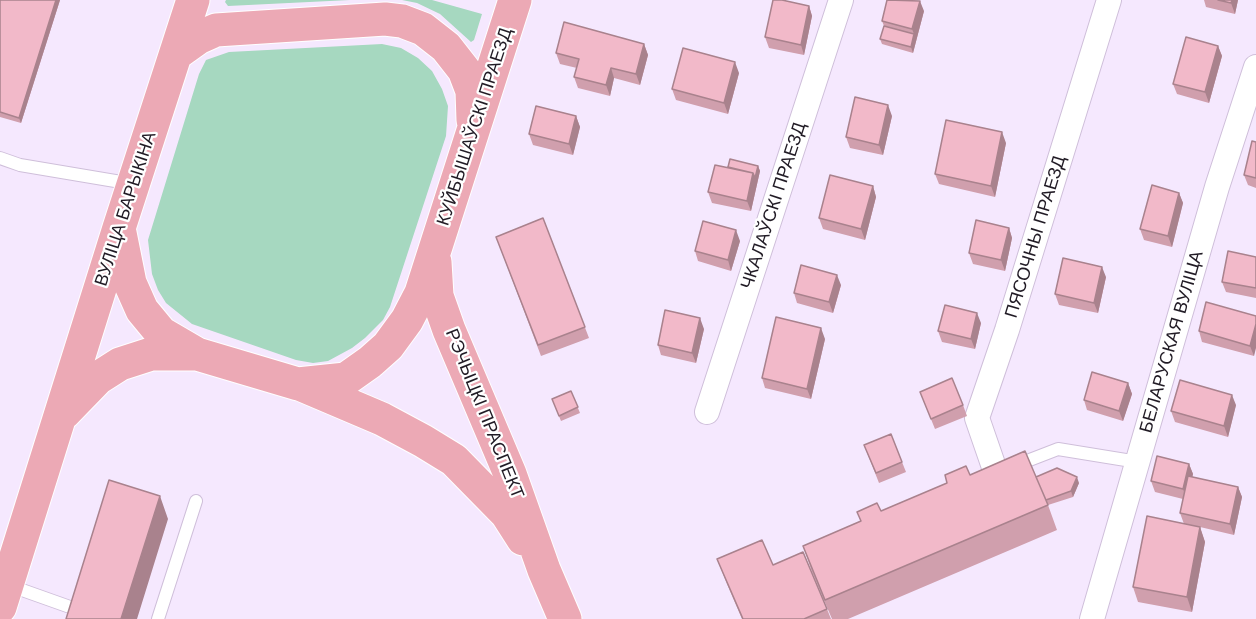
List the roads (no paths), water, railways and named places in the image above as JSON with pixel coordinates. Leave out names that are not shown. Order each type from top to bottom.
[{"type":"main road","name":"ВУЛІЦА БАРЫКІНА","points":[[4,596],[119,228],[194,0]]},
{"type":"main road","name":"КУЙБЫШАЎСКІ ПРАЕЗД","points":[[298,384],[346,379],[388,346],[407,320],[421,293],[434,255],[515,0]]},
{"type":"main road","points":[[177,52],[198,38],[216,30],[386,19],[402,21],[423,29],[446,47],[464,70],[472,91],[473,128]]},
{"type":"main road","points":[[119,228],[130,283],[142,310],[161,333],[197,354]]},
{"type":"main road","name":"РЭЧЫЦКІ ПРАСПЕКТ","points":[[434,255],[437,296],[449,330],[510,474],[544,570],[565,619]]},
{"type":"main road","name":"ВУЛІЦА БАРЫКІНА","points":[[59,419],[98,378],[120,364],[151,354],[197,354]]},
{"type":"main road","name":"РЭЧЫЦКІ ПРАСПЕКТ","points":[[197,354],[298,384],[382,419],[454,460],[507,514],[544,570]]},
{"type":"street","name":"ЧКАЛАЎСКІ ПРАЕЗД","points":[[707,412],[841,0]]},
{"type":"street","name":"ПЯСОЧНЫ ПРАЕЗД","points":[[990,475],[977,418],[1007,330],[1109,0]]},
{"type":"street","name":"БЕЛАРУСКАЯ ВУЛІЦА","points":[[1092,619],[1217,186],[1256,67]]},
{"type":"lane","points":[[0,158],[20,165],[134,184]]},
{"type":"lane","points":[[990,475],[1058,449],[1138,462]]},
{"type":"lane","points":[[158,619],[196,501]]},
{"type":"lane","points":[[4,596],[84,612]]}]
